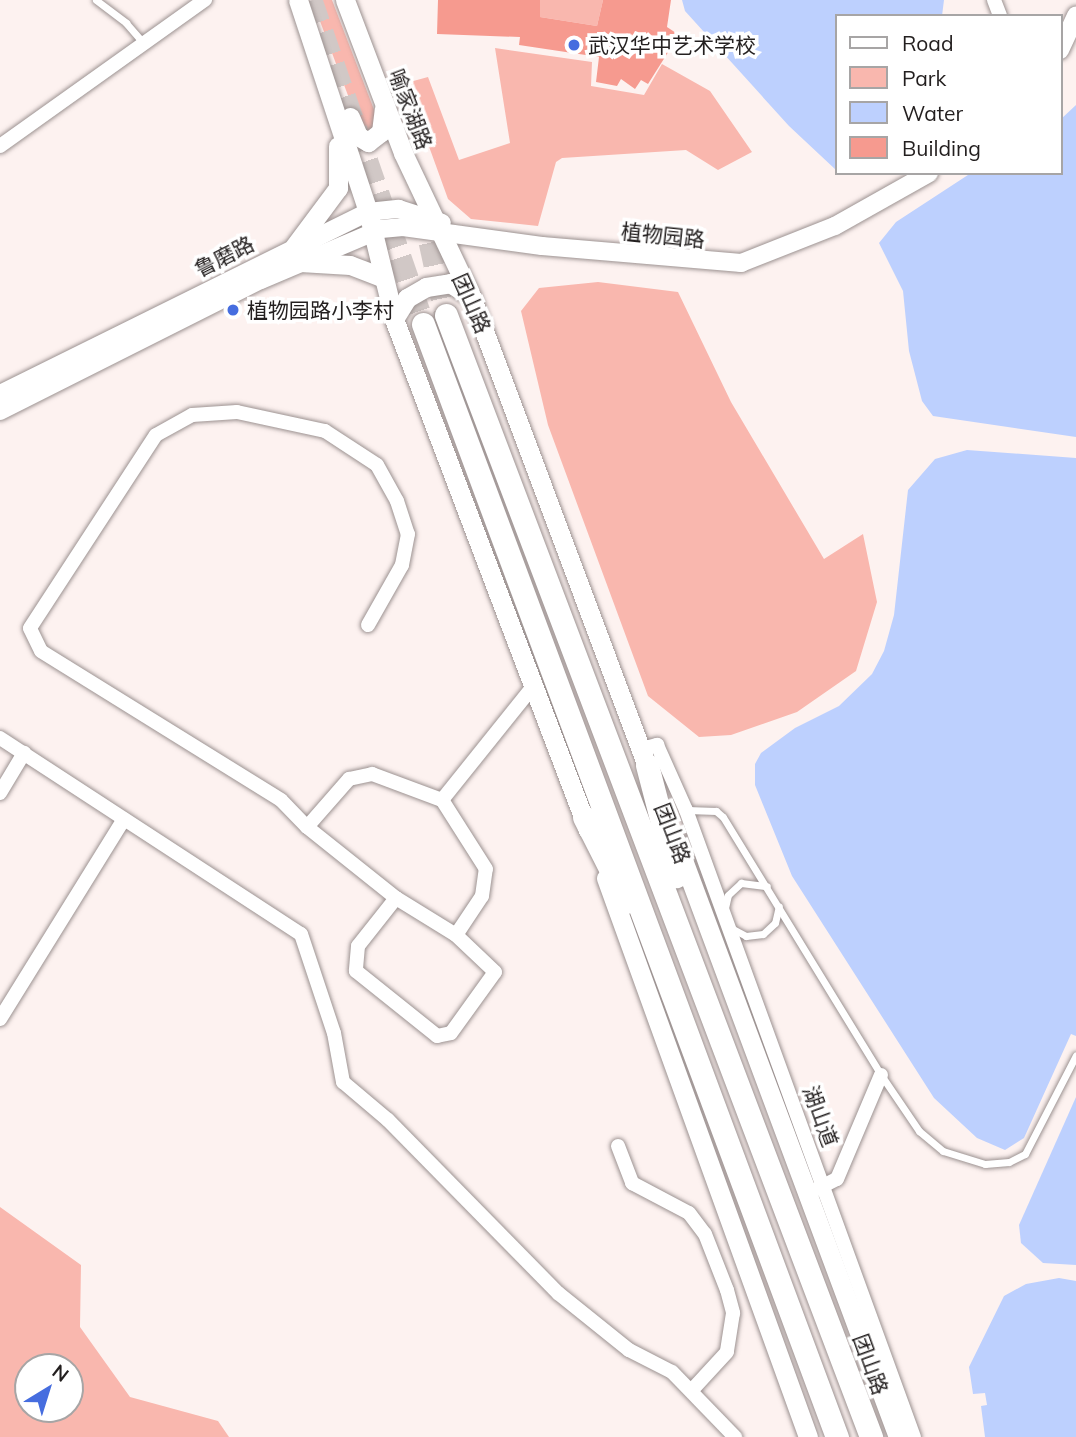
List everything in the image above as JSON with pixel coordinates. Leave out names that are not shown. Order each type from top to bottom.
[{"type":"highway","name":"团山路","points":[[446,315],[706,994],[871,1437]]},
{"type":"highway","points":[[423,324],[677,998],[834,1437]]},
{"type":"highway","points":[[645,757],[671,863],[713,978],[706,994]]},
{"type":"highway","points":[[584,817],[677,998]]},
{"type":"main road","points":[[298,0],[330,89],[368,212],[394,319],[584,817],[804,1434]]},
{"type":"main road","name":"喻家湖路","points":[[345,0],[383,101],[438,226]]},
{"type":"main road","points":[[330,89],[341,95],[364,142],[373,141],[382,132],[383,101]]},
{"type":"main road","points":[[330,89],[325,101],[340,152],[341,176],[333,197],[297,255],[350,265],[384,278]]},
{"type":"main road","name":"团山路","points":[[438,226],[471,296],[645,757],[816,1189],[898,1437]]},
{"type":"main road","points":[[394,319],[407,298],[426,287],[450,283],[471,296]]},
{"type":"street","points":[[0,146],[205,0]]},
{"type":"street","points":[[1062,46],[1076,15]]},
{"type":"street","name":"植物园路","points":[[373,231],[396,226],[438,226],[475,237],[741,263],[835,226],[925,175]]},
{"type":"street","name":"鲁磨路","points":[[0,411],[297,255],[368,212],[399,209],[438,226]]},
{"type":"street","name":"鲁磨路","points":[[0,394],[297,255],[373,231]]},
{"type":"street","points":[[368,625],[402,565],[408,534],[397,500],[377,466],[325,431],[237,412],[192,415],[156,435],[30,628],[41,651],[281,800],[306,827],[396,898],[456,935],[495,972],[451,1033],[437,1036],[356,971],[358,946],[396,898]]},
{"type":"street","points":[[442,800],[535,684]]},
{"type":"street","points":[[0,738],[301,934],[334,1033],[343,1082],[388,1120],[558,1293],[628,1350],[672,1373],[693,1389],[735,1437]]},
{"type":"street","name":"湖山道","points":[[645,757],[657,745],[686,810],[730,927],[816,1189],[915,1437]]},
{"type":"street","points":[[0,793],[24,753]]},
{"type":"street","points":[[306,827],[349,779],[372,774],[442,800],[486,869],[482,896],[456,935]]},
{"type":"street","points":[[0,1019],[124,819]]},
{"type":"street","points":[[816,1189],[837,1179],[881,1075]]},
{"type":"street","points":[[618,1146],[632,1183],[689,1213],[705,1234],[727,1290],[733,1313],[729,1344],[693,1389]]},
{"type":"lane","points":[[96,0],[126,23],[144,44]]},
{"type":"lane","points":[[686,810],[721,814],[881,1075],[919,1131],[935,1145],[966,1160],[1001,1163],[1020,1157],[1032,1146],[1076,1055]]},
{"type":"lane","points":[[724,911],[728,895],[741,883],[767,886]]},
{"type":"lane","points":[[730,927],[746,936],[763,934],[775,923],[779,906]]},
{"type":"green space","points":[[312,0],[332,0],[378,120],[373,131],[361,130]]},
{"type":"green space","points":[[540,0],[603,0],[597,26],[540,17]]},
{"type":"green space","points":[[495,48],[592,62],[591,86],[644,95],[662,64],[710,91],[752,152],[718,170],[686,150],[562,158],[556,162],[538,226],[471,219],[448,199],[406,83],[428,77],[459,160],[510,143]]},
{"type":"green space","points":[[598,282],[678,292],[731,402],[824,559],[863,534],[877,602],[856,671],[797,712],[731,735],[699,737],[648,696],[548,425],[521,311],[539,288]]},
{"type":"green space","points":[[0,1207],[81,1265],[80,1327],[130,1397],[218,1421],[229,1437],[0,1437]]},
{"type":"water","points":[[682,0],[944,0],[942,14],[834,14],[834,168],[789,126],[685,11]]},
{"type":"water","points":[[1076,105],[1076,437],[933,416],[922,401],[909,351],[903,291],[879,243],[896,222],[968,175],[1062,175],[1062,118]]},
{"type":"water","points":[[967,450],[1076,458],[1076,1036],[1071,1034],[1024,1138],[1005,1150],[977,1138],[934,1098],[792,876],[755,785],[755,764],[761,753],[795,728],[839,706],[872,674],[884,651],[894,615],[908,490],[935,459]]},
{"type":"water","points":[[1076,1097],[1076,1265],[1043,1263],[1021,1243],[1019,1225]]},
{"type":"water","points":[[1059,1278],[1076,1281],[1076,1437],[985,1437],[981,1406],[987,1405],[985,1393],[973,1394],[969,1367],[1004,1296],[1026,1284]]},
{"type":"building","name":"武汉华中艺术学校","points":[[438,0],[540,0],[540,17],[597,26],[603,0],[671,0],[667,27],[679,35],[648,84],[641,80],[635,89],[621,79],[617,86],[596,82],[599,57],[519,45],[520,37],[437,34]]},
{"type":"tunnel","points":[[311,0],[423,324]]},
{"type":"tunnel","points":[[423,209],[446,315]]},
{"type":"place","name":"武汉华中艺术学校","points":[[574,45]]},
{"type":"place","name":"植物园路小李村","points":[[233,310]]}]
